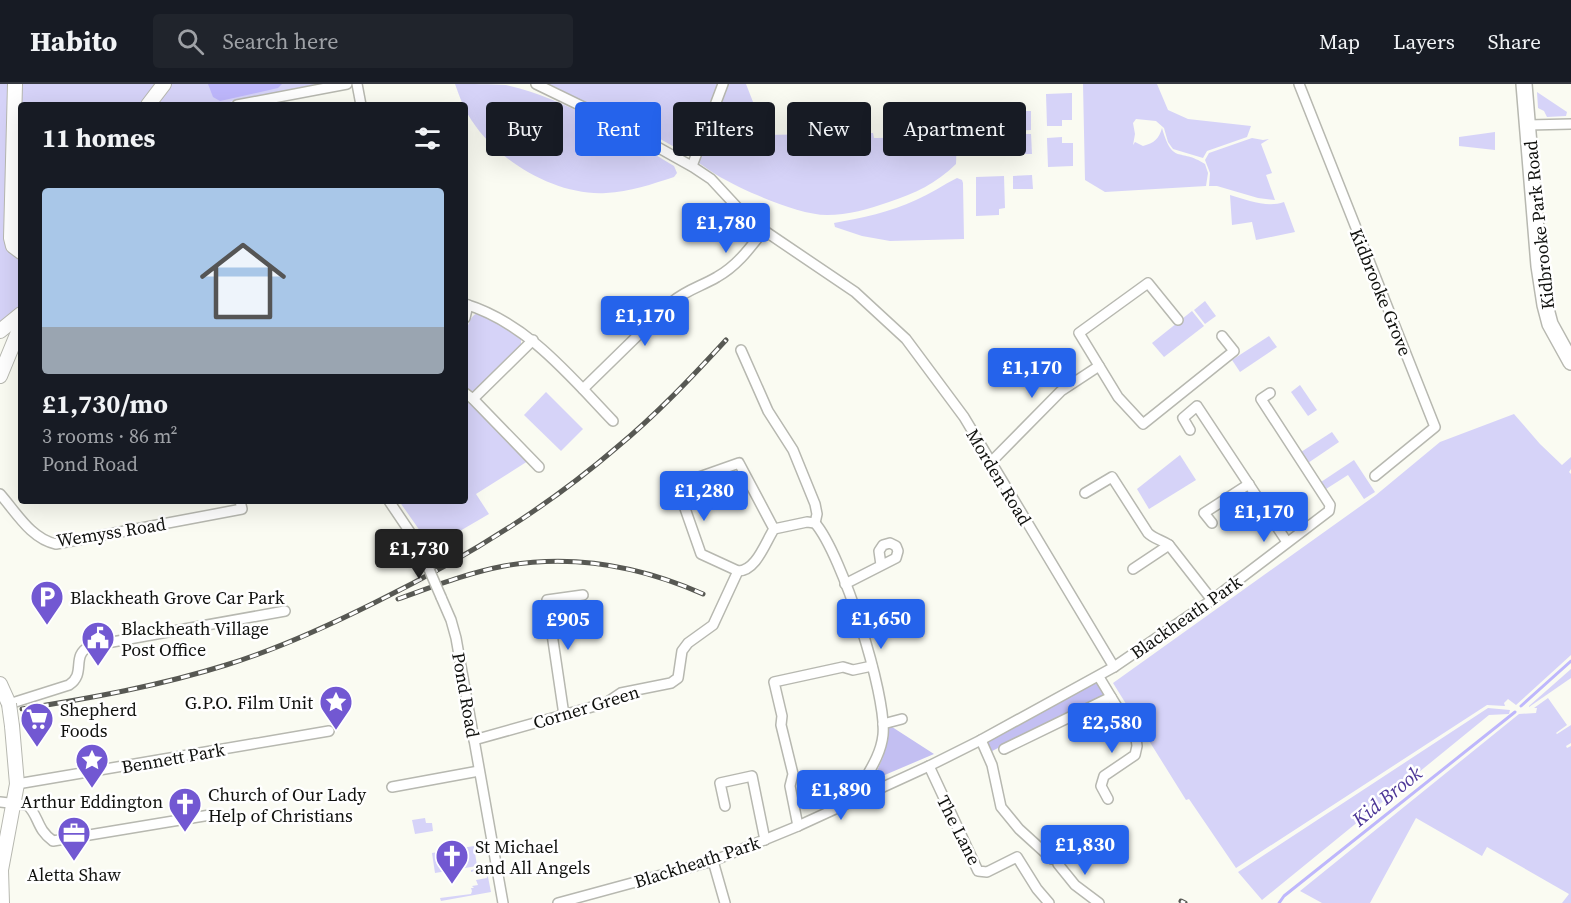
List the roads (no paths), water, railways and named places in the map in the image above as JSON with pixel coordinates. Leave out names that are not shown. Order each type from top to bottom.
[{"type":"main road","points":[[15,84],[11,238],[13,246],[18,250]]},
{"type":"main road","points":[[150,102],[165,84]]},
{"type":"main road","name":"Kidbrooke Park Road","points":[[1525,84],[1539,266],[1545,305],[1550,324],[1571,362]]},
{"type":"main road","points":[[0,331],[18,316]]},
{"type":"main road","points":[[0,376],[18,332]]},
{"type":"main road","points":[[0,684],[9,704],[17,784],[7,803],[1,870],[2,903]]},
{"type":"street","points":[[253,102],[347,84]]},
{"type":"street","points":[[357,84],[360,102]]},
{"type":"street","name":"Morden Road","points":[[537,84],[602,116],[711,179],[750,221],[855,292],[906,339],[964,417],[1114,667]]},
{"type":"street","points":[[692,166],[723,84]]},
{"type":"street","name":"Kidbrooke Grove","points":[[1299,84],[1435,427],[1375,476]]},
{"type":"street","points":[[1528,125],[1571,124]]},
{"type":"street","points":[[583,389],[682,293],[729,270],[744,256],[764,230]]},
{"type":"street","points":[[1178,320],[1148,283],[1079,333],[1118,397],[1143,424],[1234,351],[1222,336]]},
{"type":"street","points":[[468,305],[501,319],[532,340],[613,421]]},
{"type":"street","points":[[474,399],[532,340]]},
{"type":"street","points":[[741,350],[768,411],[793,450],[815,504],[817,514],[815,523],[834,556],[846,584],[872,666],[883,724],[878,754],[861,786],[865,796]]},
{"type":"street","points":[[991,462],[1061,391],[1099,366]]},
{"type":"street","name":"Blackheath Park","points":[[558,903],[713,861],[865,796],[981,740],[1099,677],[1212,600],[1329,511],[1330,505],[1261,399],[1270,393]]},
{"type":"street","points":[[468,395],[539,467]]},
{"type":"street","points":[[1190,430],[1183,418],[1197,406],[1287,542]]},
{"type":"street","points":[[774,530],[738,463],[682,485],[681,497],[701,554],[738,571],[745,571],[752,567],[774,530],[807,522],[815,523]]},
{"type":"street","points":[[1085,493],[1112,477],[1148,533],[1153,538],[1169,545],[1212,600]]},
{"type":"street","points":[[1212,523],[1204,513],[1249,484]]},
{"type":"street","name":"Wemyss Road","points":[[0,494],[44,542],[56,544],[241,505]]},
{"type":"street","points":[[1228,497],[1235,507]]},
{"type":"street","name":"Pond Road","points":[[391,504],[416,541],[451,620],[502,903]]},
{"type":"street","points":[[1133,569],[1169,545]]},
{"type":"street","points":[[846,584],[881,565]]},
{"type":"street","name":"Corner Green","points":[[474,740],[606,703],[621,693],[671,683],[678,678],[682,651],[688,643],[712,625],[738,571]]},
{"type":"street","points":[[564,715],[547,600],[583,595]]},
{"type":"street","points":[[9,704],[69,685],[75,681],[78,674],[79,657],[83,650],[90,646],[285,611]]},
{"type":"street","points":[[798,826],[790,786],[794,774],[783,734],[782,716],[774,682],[843,667],[853,670],[872,666]]},
{"type":"street","points":[[1099,677],[1136,738],[1137,746],[1135,755],[1104,776],[1101,786],[1108,799]]},
{"type":"street","points":[[1004,749],[1111,697]]},
{"type":"street","points":[[883,724],[902,719]]},
{"type":"street","name":"Bennett Park","points":[[17,784],[329,731]]},
{"type":"street","points":[[981,740],[992,765],[1001,807],[1019,829],[1055,861],[1075,885],[1099,903]]},
{"type":"street","name":"The Lane","points":[[929,766],[978,871],[987,872],[1017,857],[1037,889],[1049,903]]},
{"type":"street","points":[[392,788],[479,771]]},
{"type":"street","points":[[725,806],[720,783],[752,776],[765,840]]},
{"type":"street","points":[[7,803],[30,807],[38,825],[53,841],[216,814]]},
{"type":"street","points":[[713,861],[725,903]]},
{"type":"waterway","name":"Kid Brook","points":[[1521,706],[1571,661]]},
{"type":"waterway","name":"Kid Brook","points":[[1279,903],[1284,896],[1515,712]]},
{"type":"railway","points":[[22,709],[125,691],[226,665],[265,652],[340,620],[408,586],[471,551],[531,513],[589,471],[659,409],[726,340]]},
{"type":"railway","points":[[398,599],[490,569],[555,561],[580,562],[630,570],[655,576],[703,594]]},
{"type":"railway","points":[[1181,901],[1185,903]]},
{"type":"place","name":"Blackheath Grove Car Park","points":[[47,626]]},
{"type":"place","name":"Blackheath Village Post Office","points":[[98,667]]},
{"type":"place","name":"G.P.O. Film Unit","points":[[336,731]]},
{"type":"place","name":"Shepherd Foods","points":[[37,748]]},
{"type":"place","name":"Arthur Eddington","points":[[92,789]]},
{"type":"place","name":"Church of Our Lady Help of Christians","points":[[185,833]]},
{"type":"place","name":"Aletta Shaw","points":[[74,862]]},
{"type":"place","name":"St Michael and All Angels","points":[[452,885]]}]
